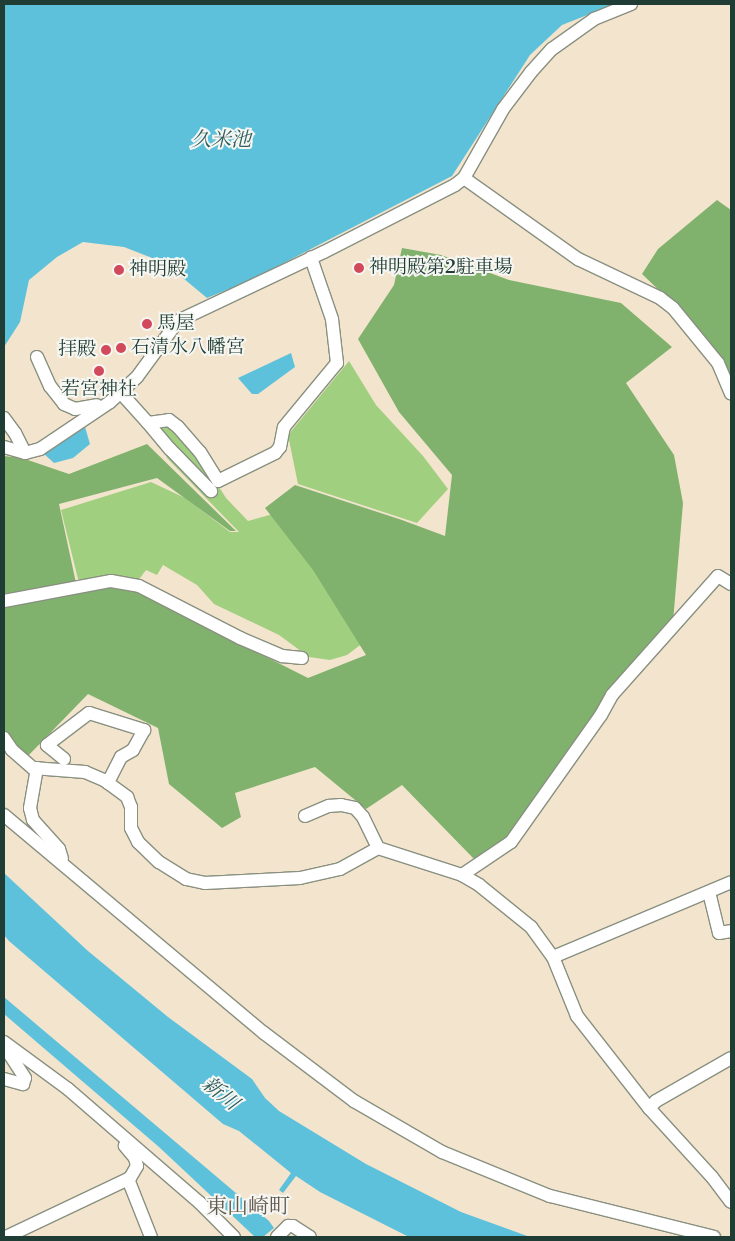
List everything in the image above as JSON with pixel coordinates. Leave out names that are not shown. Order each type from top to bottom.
[{"type":"street","points":[[4,447],[25,453],[40,449],[121,393],[138,377],[178,321],[311,258],[455,185],[464,178],[503,109],[552,48],[594,19],[631,4]]},
{"type":"street","points":[[464,178],[578,259],[660,298],[673,308],[718,363],[731,393]]},
{"type":"street","points":[[148,423],[169,420],[178,427],[200,452],[218,481],[278,450],[284,427],[337,363],[332,319],[311,258]]},
{"type":"street","points":[[36,357],[50,386],[64,404],[75,409],[97,405]]},
{"type":"street","points":[[121,393],[211,492]]},
{"type":"street","points":[[4,418],[12,426],[25,453]]},
{"type":"street","points":[[462,875],[511,842],[601,715],[612,695],[718,576],[731,584]]},
{"type":"street","points":[[4,600],[111,580],[139,586],[240,638],[282,656],[302,658]]},
{"type":"street","points":[[64,759],[47,745],[89,713],[144,730],[133,750],[121,757],[108,783]]},
{"type":"street","points":[[4,738],[22,759],[37,768],[85,772],[108,783],[127,797],[131,807],[132,828],[138,842],[159,862],[186,879],[205,883],[300,878],[340,869],[378,848]]},
{"type":"street","points":[[37,768],[30,808],[33,820],[59,849],[64,863]]},
{"type":"street","points":[[305,816],[329,806],[341,805],[355,808],[363,817],[378,848],[462,875],[479,885],[531,927],[553,957],[577,1016],[649,1108],[731,1202]]},
{"type":"street","points":[[4,815],[64,863],[264,1034],[354,1102],[442,1152],[550,1196],[714,1237]]},
{"type":"street","points":[[553,957],[731,882]]},
{"type":"street","points":[[709,892],[719,933],[731,931]]},
{"type":"street","points":[[4,1042],[68,1089],[173,1180],[234,1237]]},
{"type":"street","points":[[4,1046],[26,1078],[23,1084],[4,1079]]},
{"type":"street","points":[[649,1108],[656,1101],[731,1058]]},
{"type":"street","points":[[6,1237],[128,1179],[135,1172],[137,1166],[135,1158],[106,1122]]},
{"type":"street","points":[[137,1166],[173,1180]]},
{"type":"street","points":[[128,1179],[151,1237]]},
{"type":"street","points":[[277,1237],[288,1226],[293,1226],[310,1237]]},
{"type":"green space","points":[[717,200],[731,210],[731,381],[686,316],[642,274],[658,249]]},
{"type":"green space","points":[[402,248],[441,255],[509,280],[621,303],[672,347],[626,383],[674,455],[683,503],[673,622],[593,721],[512,833],[475,860],[402,785],[366,809],[315,767],[235,793],[241,817],[222,828],[169,784],[158,728],[88,694],[25,759],[4,732],[4,456],[22,458],[69,474],[147,444],[236,531],[230,531],[157,478],[59,504],[76,583],[128,587],[308,678],[366,655],[313,570],[265,508],[295,485],[445,536],[452,475],[399,412],[358,339],[394,285]]},
{"type":"green space","points":[[349,361],[376,405],[423,456],[448,489],[417,523],[298,484],[288,435]]},
{"type":"green space","points":[[168,423],[196,450],[226,498],[248,521],[273,514],[367,640],[347,655],[330,660],[309,657],[279,635],[214,604],[197,585],[163,565],[157,575],[146,570],[137,582],[78,579],[61,510],[151,482],[185,498],[230,532],[239,532],[167,458],[157,424]]},
{"type":"water","name":"久米池","points":[[4,4],[615,4],[562,25],[530,55],[452,176],[249,281],[207,298],[165,263],[124,247],[83,242],[57,257],[29,280],[20,322],[4,347]]},
{"type":"water","points":[[291,353],[295,367],[258,394],[252,394],[238,378]]},
{"type":"water","points":[[85,427],[90,444],[73,458],[54,463],[43,453]]},
{"type":"water","name":"新川","points":[[4,873],[88,951],[168,1017],[252,1079],[265,1098],[279,1111],[366,1164],[461,1212],[530,1237],[409,1237],[320,1192],[296,1176],[283,1193],[279,1190],[291,1173],[239,1131],[223,1124],[9,941],[4,935]]},
{"type":"water","points":[[4,997],[269,1221],[274,1228],[263,1237],[255,1237],[159,1147],[4,1014]]},
{"type":"place","name":"神明殿第2駐車場","points":[[359,268]]},
{"type":"place","name":"神明殿","points":[[119,270]]},
{"type":"place","name":"馬屋","points":[[147,324]]},
{"type":"place","name":"石清水八幡宮","points":[[121,348]]},
{"type":"place","name":"拝殿","points":[[106,350]]},
{"type":"place","name":"若宮神社","points":[[99,371]]},
{"type":"district","name":"東山崎町","points":[[248,1207]]}]
